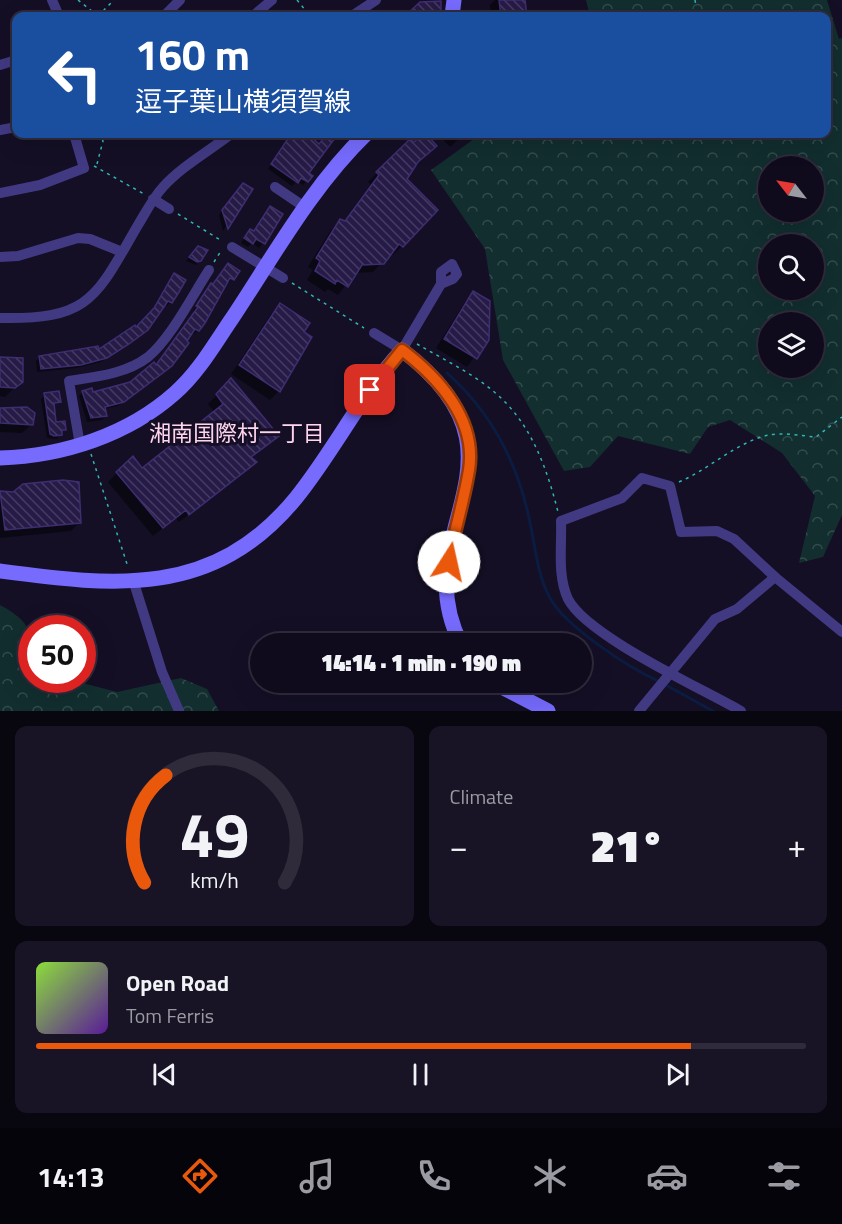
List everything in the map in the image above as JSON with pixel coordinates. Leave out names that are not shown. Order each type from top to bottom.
[{"type":"main road","points":[[0,458],[44,454],[110,435],[131,424],[177,392],[203,361],[306,208],[360,138]]},
{"type":"main road","points":[[0,571],[85,581],[134,583],[166,579],[204,566],[266,529],[295,498],[382,372],[405,345],[447,393],[458,410],[470,452],[470,469],[454,533],[446,584],[449,611],[457,633]]},
{"type":"main road","points":[[513,693],[548,711]]},
{"type":"street","points":[[168,12],[180,0]]},
{"type":"street","points":[[258,12],[272,0]]},
{"type":"street","points":[[358,12],[376,0]]},
{"type":"street","points":[[0,193],[40,184],[84,168],[75,138]]},
{"type":"street","points":[[0,318],[28,319],[60,314],[88,301],[106,282],[153,199],[185,167],[225,138]]},
{"type":"street","points":[[275,188],[306,208]]},
{"type":"street","points":[[153,199],[169,209]]},
{"type":"street","points":[[0,257],[18,255],[78,238],[90,239],[122,252]]},
{"type":"street","points":[[232,247],[283,278]]},
{"type":"street","points":[[83,443],[69,381],[106,376],[147,357],[165,337],[209,270]]},
{"type":"street","points":[[374,333],[405,345],[441,284]]},
{"type":"street","points":[[741,711],[620,645],[577,610],[568,598],[560,570],[561,521],[622,498],[642,478],[670,486],[681,532],[717,531],[734,539],[775,577],[842,632]]},
{"type":"street","points":[[639,711],[715,619],[737,609],[775,577]]},
{"type":"street","points":[[134,583],[162,672],[179,711]]},
{"type":"path","points":[[78,0],[93,12]]},
{"type":"path","points":[[102,12],[114,0]]},
{"type":"path","points":[[297,0],[307,12]]},
{"type":"path","points":[[695,0],[696,7]]},
{"type":"path","points":[[96,165],[103,141],[102,138]]},
{"type":"path","points":[[84,168],[96,165],[153,199]]},
{"type":"path","points":[[169,209],[226,243],[209,270]]},
{"type":"path","points":[[283,278],[374,333]]},
{"type":"path","points":[[405,345],[471,375],[503,400],[527,430],[545,469],[561,521]]},
{"type":"path","points":[[670,486],[697,475],[739,447],[770,434],[816,437],[842,417]]},
{"type":"path","points":[[83,443],[134,583]]},
{"type":"green space","points":[[586,0],[827,0],[831,12],[589,12]]},
{"type":"green space","points":[[831,13],[839,39],[842,38],[842,515],[823,557],[799,563],[815,496],[782,453],[730,420],[708,427],[690,454],[618,436],[590,467],[564,471],[503,360],[485,249],[431,170],[475,138],[831,138]]},
{"type":"green space","points":[[0,605],[18,617],[18,693],[96,693],[96,687],[117,692],[181,678],[207,689],[219,711],[0,711]]},
{"type":"building","points":[[499,0],[525,0],[526,12],[500,12]]},
{"type":"building","points":[[441,1],[441,12],[409,12],[420,2]]},
{"type":"building","points":[[288,138],[312,138],[319,144],[324,138],[335,138],[309,173],[313,176],[308,182],[301,178],[298,183],[271,164]]},
{"type":"building","points":[[418,138],[430,138],[437,146],[418,162],[407,179],[438,210],[403,247],[399,244],[384,264],[362,265],[348,287],[337,280],[335,284],[315,271],[320,261],[316,258],[340,219],[345,221],[379,175],[376,172],[410,139],[414,142]]},
{"type":"building","points":[[243,183],[253,189],[228,229],[222,210]]},
{"type":"building","points":[[270,206],[283,214],[265,244],[256,239],[253,244],[244,238],[250,229],[254,231]]},
{"type":"building","points":[[198,246],[208,250],[201,261],[197,262],[189,257]]},
{"type":"building","points":[[228,263],[240,271],[234,280],[230,278],[205,323],[199,331],[195,329],[187,341],[189,343],[172,366],[124,402],[105,407],[107,416],[91,418],[82,391],[92,388],[93,392],[130,382],[154,362],[156,365],[198,307],[196,306],[211,283],[213,284]]},
{"type":"building","points":[[174,273],[186,280],[179,292],[172,303],[168,301],[148,330],[129,344],[107,358],[81,365],[41,369],[39,356],[98,346],[99,349],[135,325],[136,327],[154,308]]},
{"type":"building","points":[[473,291],[490,301],[489,340],[477,359],[444,339]]},
{"type":"building","points":[[280,303],[310,323],[304,332],[312,337],[280,392],[239,365]]},
{"type":"building","points":[[0,357],[23,358],[23,382],[15,388],[0,387]]},
{"type":"building","points":[[231,378],[279,436],[251,457],[257,462],[189,515],[186,510],[163,528],[116,472],[133,456],[142,468],[223,404],[216,394]]},
{"type":"building","points":[[59,391],[61,402],[54,403],[56,422],[65,421],[66,430],[62,430],[62,435],[54,436],[50,434],[44,393]]},
{"type":"building","points":[[27,407],[35,413],[33,425],[0,423],[0,408]]},
{"type":"building","points":[[63,480],[79,482],[81,523],[5,530],[0,491],[13,492],[23,484]]},
{"type":"waterway","points":[[447,373],[477,404],[500,439],[509,458],[524,497],[539,569],[550,598],[569,621],[583,633],[615,656],[658,681]]},
{"type":"waterway","points":[[664,684],[713,711]]},
{"type":"district","name":"湘南国際村一丁目","points":[[237,433]]},
{"type":"route","points":[[370,390],[382,372],[402,350],[428,370],[458,410],[470,452],[470,469],[449,562]]}]
